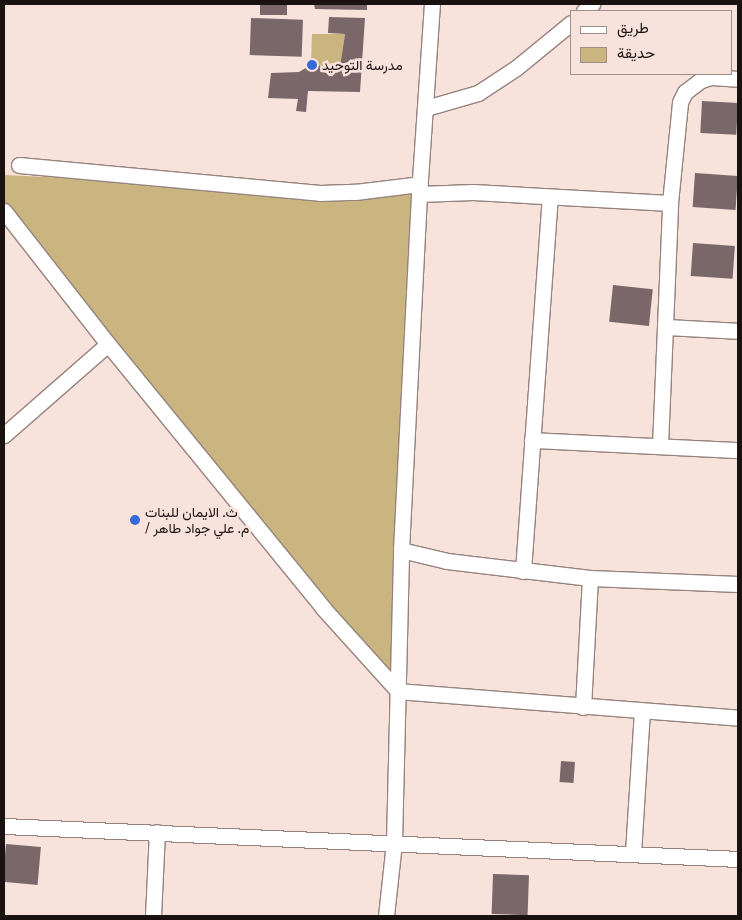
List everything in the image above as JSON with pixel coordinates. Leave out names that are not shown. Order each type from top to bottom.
[{"type":"street","points":[[386,916],[394,842],[401,550],[419,189],[432,4]]},
{"type":"street","points":[[426,108],[478,93],[516,68],[570,24]]},
{"type":"street","points":[[660,446],[670,202],[680,102],[684,92],[701,80],[711,77],[738,79]]},
{"type":"street","points":[[19,165],[320,193],[419,189],[670,202]]},
{"type":"street","points":[[523,571],[550,197]]},
{"type":"street","points":[[4,211],[108,344],[323,608],[398,691],[738,718]]},
{"type":"street","points":[[665,327],[738,331]]},
{"type":"street","points":[[4,435],[108,344]]},
{"type":"street","points":[[532,440],[738,450]]},
{"type":"street","points":[[401,550],[447,561],[590,578],[738,584]]},
{"type":"street","points":[[583,707],[590,578]]},
{"type":"street","points":[[633,853],[642,711]]},
{"type":"street","points":[[4,826],[394,842],[738,859]]},
{"type":"street","points":[[153,916],[157,832]]},
{"type":"green space","points":[[312,34],[345,34],[340,67],[311,65]]},
{"type":"green space","points":[[4,175],[419,194],[398,691],[4,210]]},
{"type":"building","points":[[260,4],[287,4],[287,15],[260,15]]},
{"type":"building","points":[[314,4],[367,4],[367,10],[315,9]]},
{"type":"building","points":[[329,17],[365,18],[360,92],[308,91],[306,112],[296,111],[298,99],[268,98],[271,73],[299,72],[311,65],[340,67],[345,34],[328,33]]},
{"type":"building","points":[[251,18],[303,20],[302,57],[250,55]]},
{"type":"building","points":[[702,101],[738,103],[736,135],[700,133]]},
{"type":"building","points":[[695,173],[738,176],[736,210],[693,207]]},
{"type":"building","points":[[693,243],[735,246],[733,279],[691,276]]},
{"type":"building","points":[[613,285],[653,289],[649,326],[609,322]]},
{"type":"building","points":[[561,761],[575,762],[574,783],[560,782]]},
{"type":"building","points":[[6,844],[41,847],[38,885],[4,882]]},
{"type":"building","points":[[493,874],[529,875],[528,915],[492,914]]},
{"type":"place","name":"مدرسة التوحيد","points":[[312,65]]},
{"type":"place","name":"ث. الايمان للبنات / م. علي جواد طاهر","points":[[135,520]]}]
